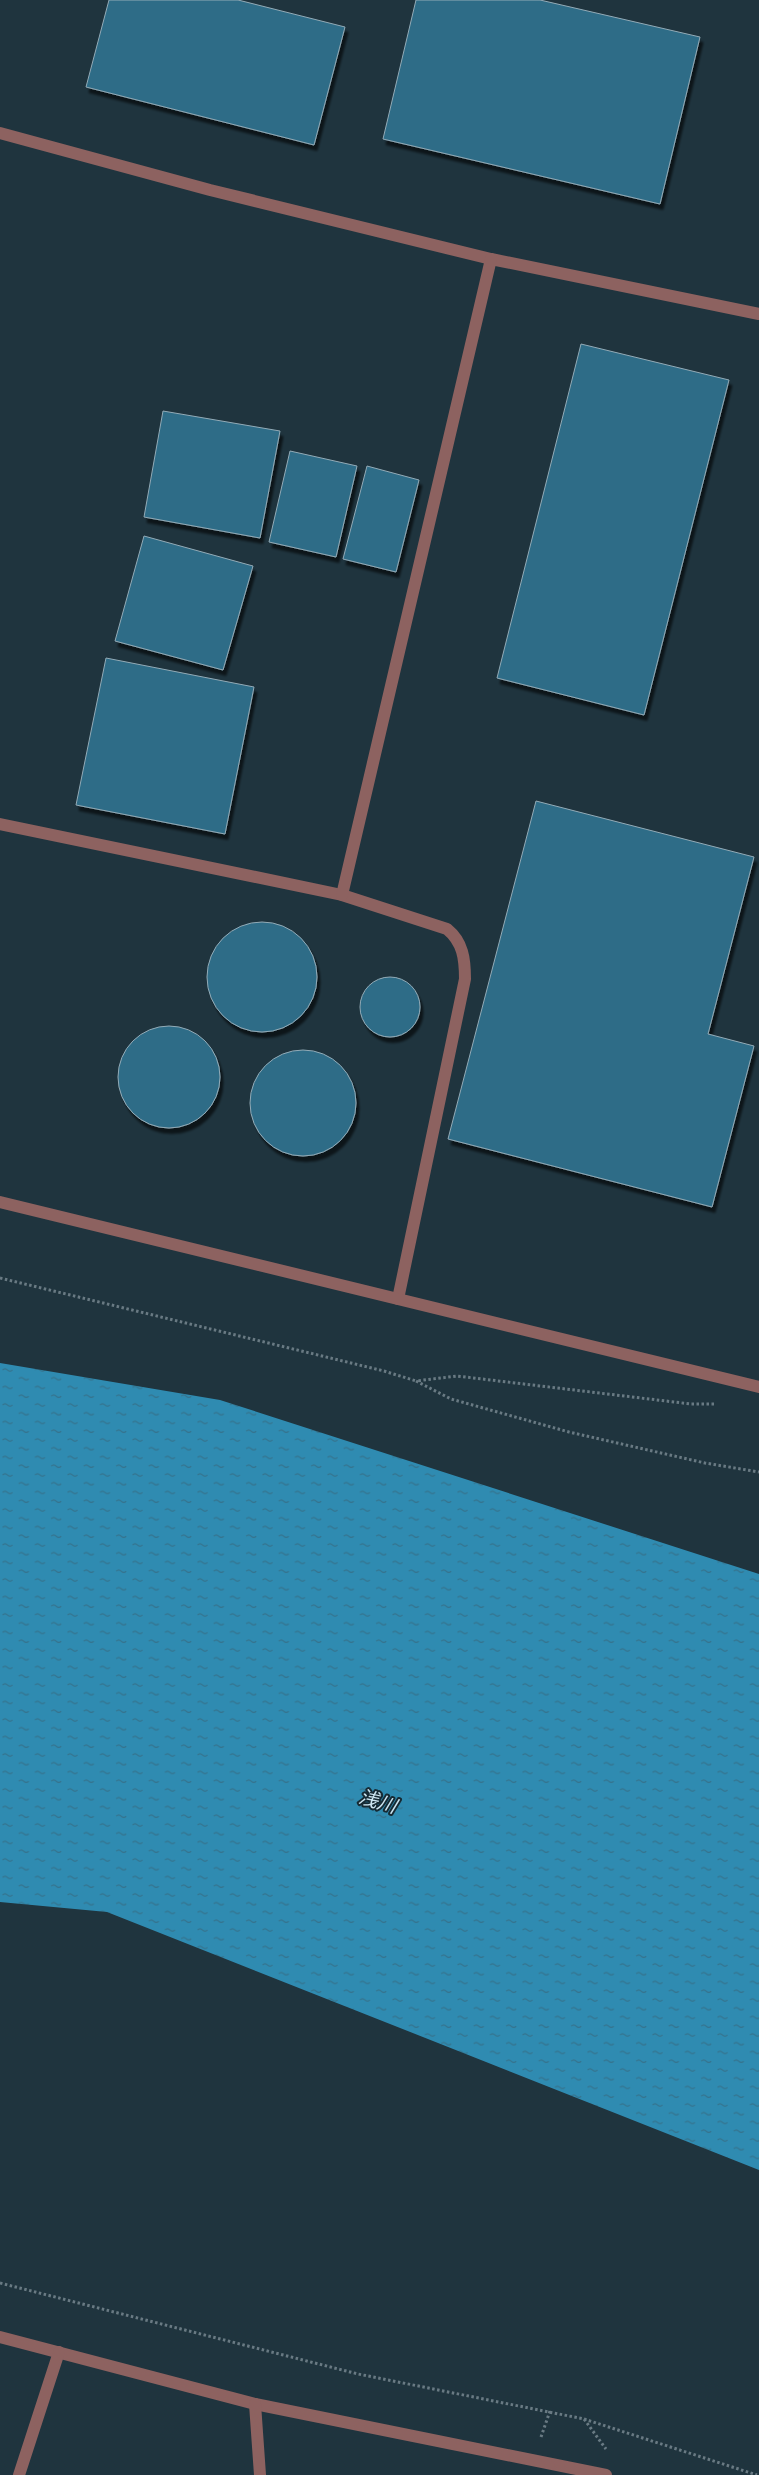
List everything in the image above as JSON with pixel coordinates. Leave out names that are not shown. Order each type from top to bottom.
[{"type":"street","points":[[0,133],[210,190],[490,259],[759,314]]},
{"type":"street","points":[[342,895],[490,259]]},
{"type":"street","points":[[0,824],[342,895],[447,929],[457,938],[465,964],[465,979],[398,1299]]},
{"type":"street","points":[[0,1202],[759,1387]]},
{"type":"street","points":[[0,2337],[255,2404],[606,2475]]},
{"type":"street","points":[[19,2475],[59,2352]]},
{"type":"street","points":[[255,2404],[260,2475]]},
{"type":"path","points":[[0,1278],[384,1371],[416,1381],[451,1399],[569,1432],[705,1463],[759,1472]]},
{"type":"path","points":[[416,1381],[457,1376],[691,1404],[720,1404]]},
{"type":"path","points":[[0,2283],[358,2374],[584,2419],[757,2475]]},
{"type":"path","points":[[584,2419],[612,2457]]},
{"type":"water","name":"浅川","points":[[0,1363],[220,1400],[759,1574],[759,2170],[107,1912],[0,1902]]},
{"type":"building","points":[[109,0],[238,0],[345,27],[314,145],[86,87]]},
{"type":"building","points":[[416,0],[540,0],[700,37],[660,204],[383,139]]},
{"type":"building","points":[[581,344],[729,380],[644,715],[497,678]]},
{"type":"building","points":[[163,411],[280,431],[260,538],[144,517]]},
{"type":"building","points":[[290,451],[357,466],[336,557],[269,542]]},
{"type":"building","points":[[367,466],[419,480],[396,572],[343,559]]},
{"type":"building","points":[[144,536],[253,566],[223,670],[115,641]]},
{"type":"building","points":[[106,658],[254,687],[225,834],[76,805]]},
{"type":"building","points":[[536,801],[754,857],[708,1034],[754,1046],[712,1207],[448,1139]]},
{"type":"building","points":[[262,922],[283,926],[301,938],[313,956],[317,977],[313,998],[301,1016],[283,1028],[262,1032],[241,1028],[223,1016],[211,998],[207,977],[211,956],[223,938],[241,926]]},
{"type":"building","points":[[384,977],[396,977],[407,982],[415,990],[420,1001],[418,1019],[407,1032],[396,1037],[384,1037],[373,1032],[365,1024],[360,1013],[360,1001],[365,990],[373,982]]},
{"type":"building","points":[[169,1026],[188,1030],[205,1041],[216,1058],[220,1077],[216,1096],[205,1113],[188,1124],[169,1128],[150,1124],[133,1113],[122,1096],[118,1077],[122,1058],[133,1041],[150,1030]]},
{"type":"building","points":[[303,1050],[323,1054],[341,1065],[352,1083],[356,1103],[352,1123],[341,1141],[323,1152],[303,1156],[283,1152],[265,1141],[254,1123],[250,1103],[254,1083],[265,1065],[283,1054]]}]
